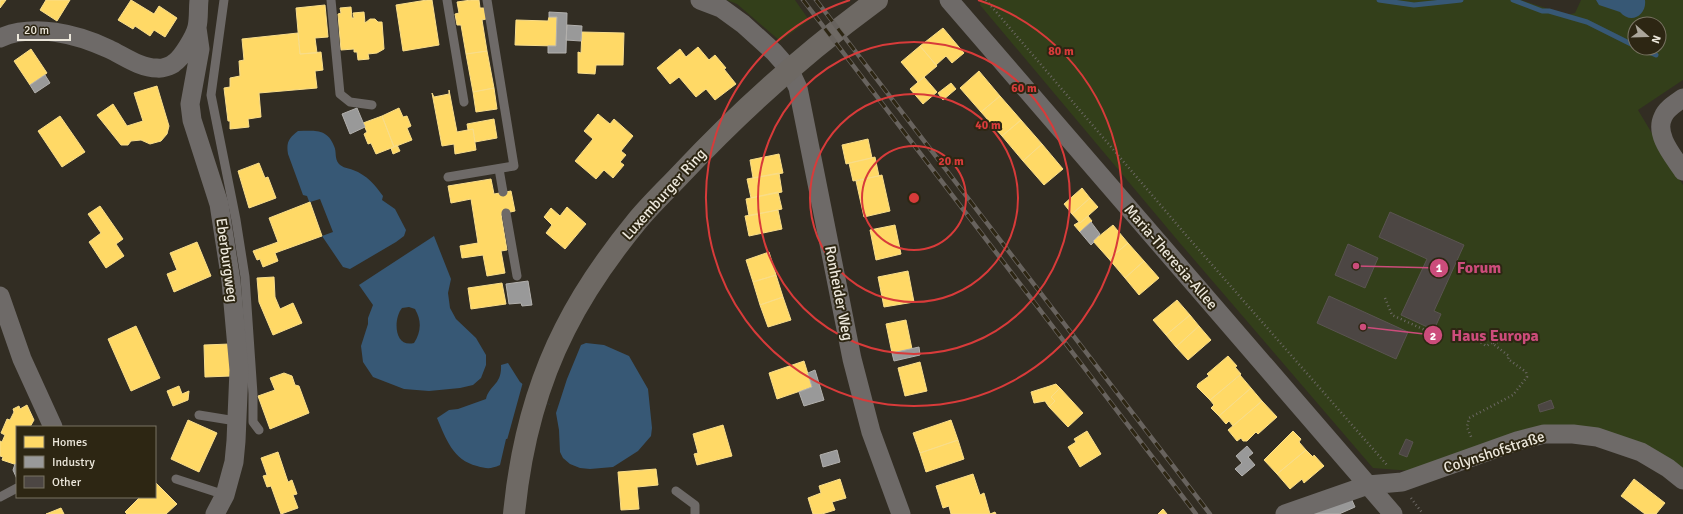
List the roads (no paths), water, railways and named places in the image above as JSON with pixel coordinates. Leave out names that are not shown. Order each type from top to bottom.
[{"type":"main road","name":"Luxemburger Ring","points":[[514,511],[524,443],[544,376],[564,330],[587,290],[638,220],[713,141],[789,69],[824,39],[877,0]]},
{"type":"street","name":"Eberburgweg","points":[[199,0],[197,28],[200,49],[190,104],[192,120],[219,204],[231,281],[239,370],[234,462],[225,496],[215,514]]},
{"type":"street","points":[[700,0],[721,8],[743,24],[774,52],[789,69]]},
{"type":"street","name":"Maria-Theresia-Allee","points":[[949,0],[1393,514]]},
{"type":"street","name":"Eberburgweg","points":[[0,38],[16,33],[63,33],[84,38],[109,48],[140,64],[158,69],[175,63],[188,47],[197,28]]},
{"type":"street","name":"Ronheider Weg","points":[[789,69],[798,88],[854,367],[871,432],[901,514]]},
{"type":"street","points":[[1683,98],[1673,105],[1663,117],[1661,129],[1665,142],[1683,171]]},
{"type":"street","points":[[0,296],[16,344],[53,426]]},
{"type":"street","name":"Colynshofstraße","points":[[1284,514],[1368,485],[1402,482],[1517,441],[1544,434],[1573,434],[1597,437],[1641,452],[1668,468],[1683,480]]},
{"type":"lane","points":[[224,0],[211,95],[236,220],[245,277],[253,394],[253,422],[260,430]]},
{"type":"lane","points":[[331,0],[340,94],[350,102],[372,105]]},
{"type":"lane","points":[[447,0],[464,102]]},
{"type":"lane","points":[[448,177],[514,166],[487,0]]},
{"type":"lane","points":[[499,169],[503,192]]},
{"type":"lane","points":[[506,213],[517,276]]},
{"type":"lane","points":[[199,415],[236,421]]},
{"type":"lane","points":[[176,479],[225,496]]},
{"type":"lane","points":[[0,497],[16,489]]},
{"type":"lane","points":[[676,491],[695,504],[695,514]]},
{"type":"water","points":[[1596,0],[1645,0],[1645,5],[1641,14],[1627,17],[1620,12],[1599,5]]},
{"type":"water","points":[[298,131],[319,132],[328,136],[334,146],[339,164],[358,172],[367,178],[374,184],[383,196],[382,200],[395,209],[406,230],[404,236],[350,269],[343,267],[322,236],[307,196],[303,195],[288,154],[287,146],[289,141]]},
{"type":"water","points":[[434,236],[451,279],[448,293],[450,308],[456,319],[476,338],[486,355],[486,365],[481,378],[473,385],[460,388],[429,391],[404,389],[373,377],[363,362],[361,346],[373,305],[359,285]],"holes":[[[409,307],[415,309],[420,322],[419,331],[414,343],[407,343],[402,341],[399,337],[397,332],[397,319],[402,308]]]},
{"type":"water","points":[[586,343],[604,345],[629,356],[648,389],[652,428],[651,436],[638,451],[613,467],[590,469],[580,468],[570,464],[563,458],[560,452],[559,430],[556,413],[567,379],[581,345]]},
{"type":"water","points":[[508,363],[520,382],[550,405],[524,437],[506,439],[500,465],[484,468],[469,463],[456,454],[447,441],[437,418],[449,410],[458,409],[486,399],[500,377],[501,365]]},
{"type":"waterway","points":[[1379,0],[1414,5],[1461,0]]},
{"type":"waterway","points":[[1513,0],[1542,11],[1549,11],[1587,22],[1627,42]]},
{"type":"railway","points":[[803,0],[1196,514]]},
{"type":"railway","points":[[816,0],[1210,514]]},
{"type":"place","name":"Forum","points":[[1356,266]]},
{"type":"place","name":"Haus Europa","points":[[1363,327]]}]
